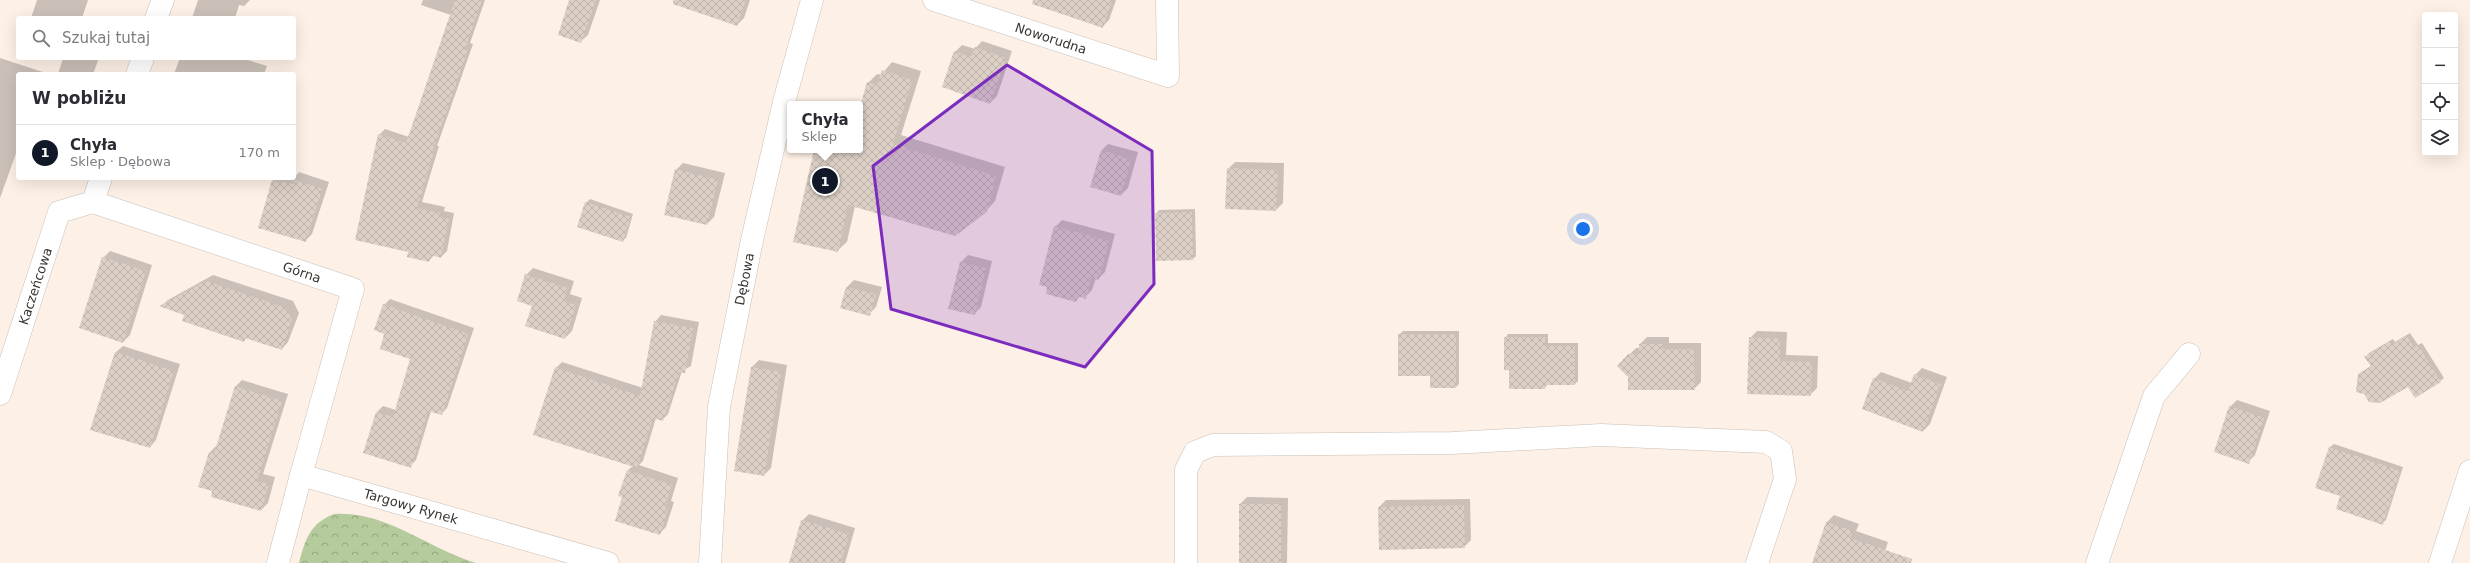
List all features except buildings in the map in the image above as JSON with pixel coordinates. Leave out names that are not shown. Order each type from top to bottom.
[{"type":"street","points":[[157,16],[163,0]]},
{"type":"street","name":"Dębowa","points":[[710,563],[719,407],[757,217],[784,102],[812,0]]},
{"type":"street","name":"Noworudna","points":[[934,0],[1168,76],[1167,0]]},
{"type":"street","points":[[138,72],[141,60]]},
{"type":"street","points":[[93,202],[100,180]]},
{"type":"street","name":"Kaczeńcowa","points":[[0,394],[59,212],[93,202]]},
{"type":"street","name":"Górna","points":[[93,202],[354,289],[301,475]]},
{"type":"street","points":[[2097,563],[2154,396],[2189,354]]},
{"type":"street","points":[[1186,563],[1186,470],[1195,452],[1212,445],[1452,443],[1601,435],[1766,442],[1781,451],[1785,479],[1757,563]]},
{"type":"street","points":[[2440,563],[2470,471]]},
{"type":"street","points":[[278,563],[301,475]]},
{"type":"street","name":"Targowy Rynek","points":[[301,475],[608,563]]},
{"type":"highlighted area","points":[[1007,65],[1152,151],[1154,284],[1085,367],[891,309],[873,166]]},
{"type":"green space","points":[[334,514],[353,514],[389,524],[458,557],[476,563],[299,563],[306,540],[314,527],[319,522]]},
{"type":"place","name":"Chyła","points":[[825,181]]}]
